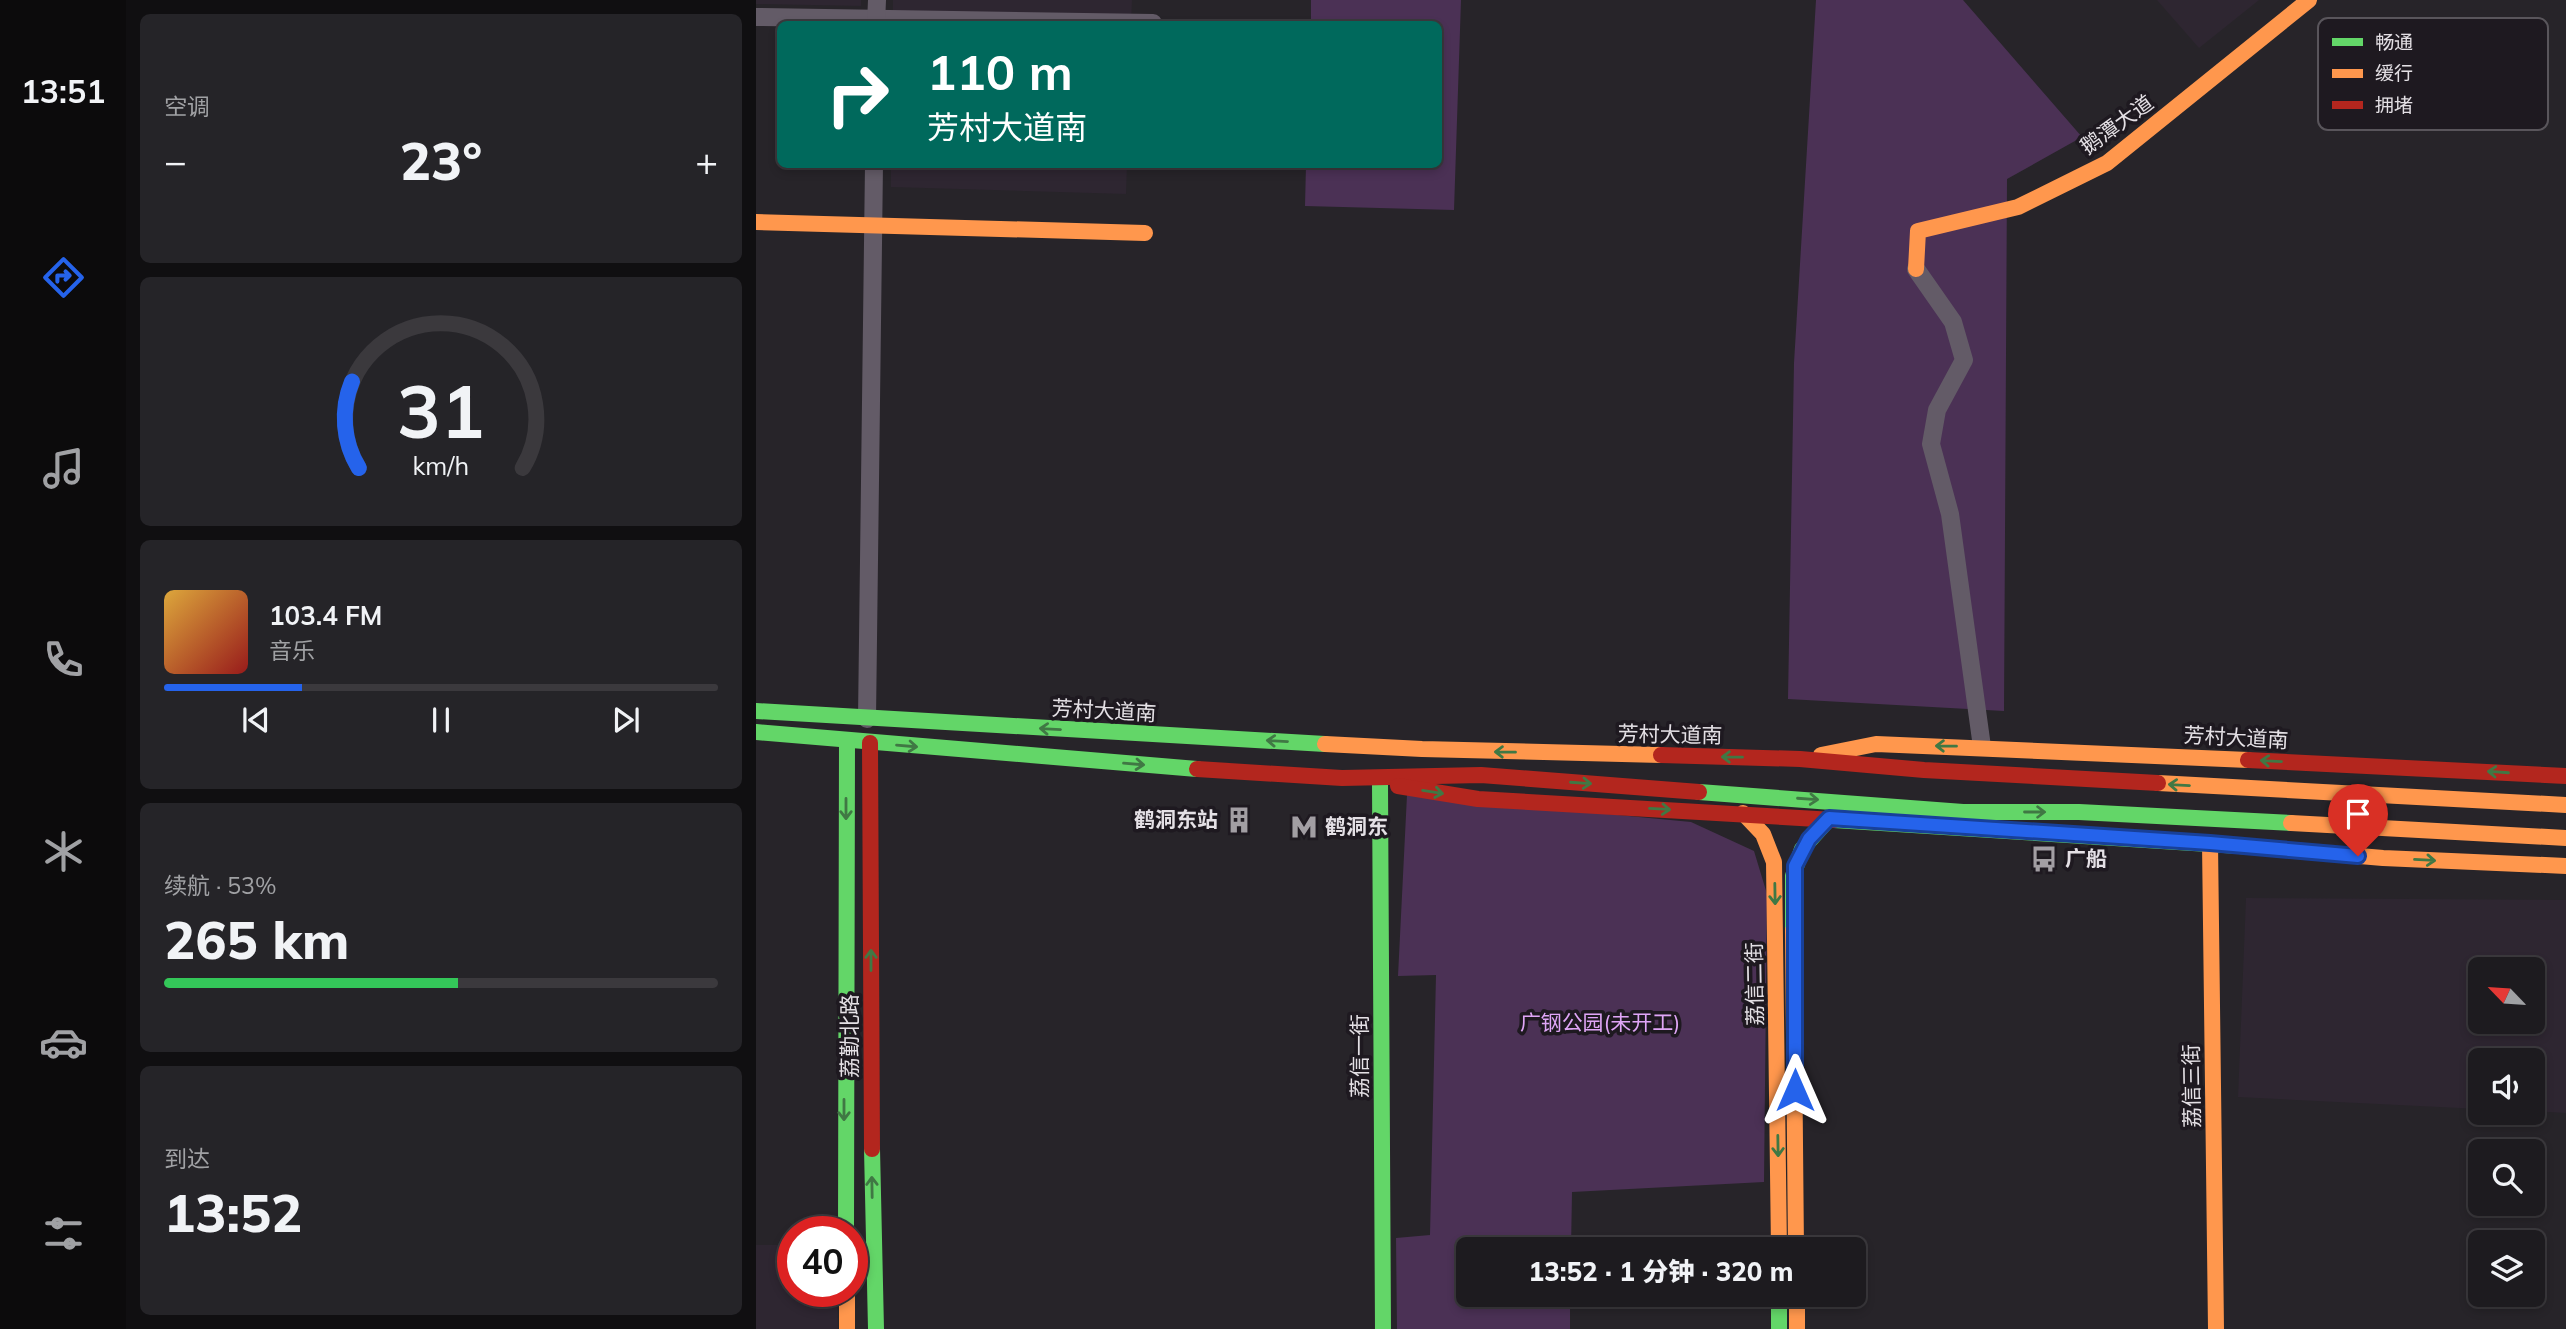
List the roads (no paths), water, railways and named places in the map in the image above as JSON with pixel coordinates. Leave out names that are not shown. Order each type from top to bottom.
[{"type":"main road","name":"鹅潭大道","points":[[1916,269],[1918,230],[2018,207],[2107,163],[2309,0]]},
{"type":"main road","points":[[756,222],[1144,233]]},
{"type":"main road","name":"芳村大道南","points":[[760,709],[867,719],[1422,749],[1800,759],[1877,744],[2566,776]]},
{"type":"main road","points":[[756,733],[1342,778],[1478,799],[1829,818],[2210,843],[2383,858],[2566,866]]},
{"type":"main road","points":[[756,749],[815,738]]},
{"type":"main road","name":"荔勤北路","points":[[846,1216],[847,741]]},
{"type":"main road","name":"荔勤北路","points":[[870,743],[871,1124],[876,1329]]},
{"type":"main road","points":[[1800,759],[1937,771],[2566,805]]},
{"type":"main road","points":[[1342,778],[1481,775],[1963,812],[2079,812],[2566,838]]},
{"type":"main road","points":[[2541,775],[2566,790]]},
{"type":"main road","name":"荔信一街","points":[[1380,784],[1383,1329]]},
{"type":"main road","name":"荔信二街","points":[[1743,813],[1761,830],[1774,862],[1779,1237]]},
{"type":"main road","name":"荔信二街","points":[[1796,1237],[1793,876],[1802,849],[1829,818]]},
{"type":"main road","name":"荔信三街","points":[[2210,843],[2216,1329]]},
{"type":"main road","points":[[2536,865],[2566,844]]},
{"type":"main road","points":[[847,1307],[847,1329]]},
{"type":"main road","points":[[1779,1307],[1779,1329]]},
{"type":"main road","points":[[1797,1307],[1797,1329]]},
{"type":"street","points":[[756,17],[876,21],[877,0]]},
{"type":"street","points":[[867,719],[874,168]]},
{"type":"street","points":[[1916,269],[1953,322],[1965,360],[1937,410],[1931,444],[1950,514],[1982,747]]},
{"type":"place","name":"鹤洞东站","points":[[1239,820]]},
{"type":"place","name":"鹤洞东","points":[[1304,827]]},
{"type":"place","name":"广船","points":[[2044,859]]},
{"type":"park label","name":"广钢公园(未开工)","points":[[1600,1023]]}]
